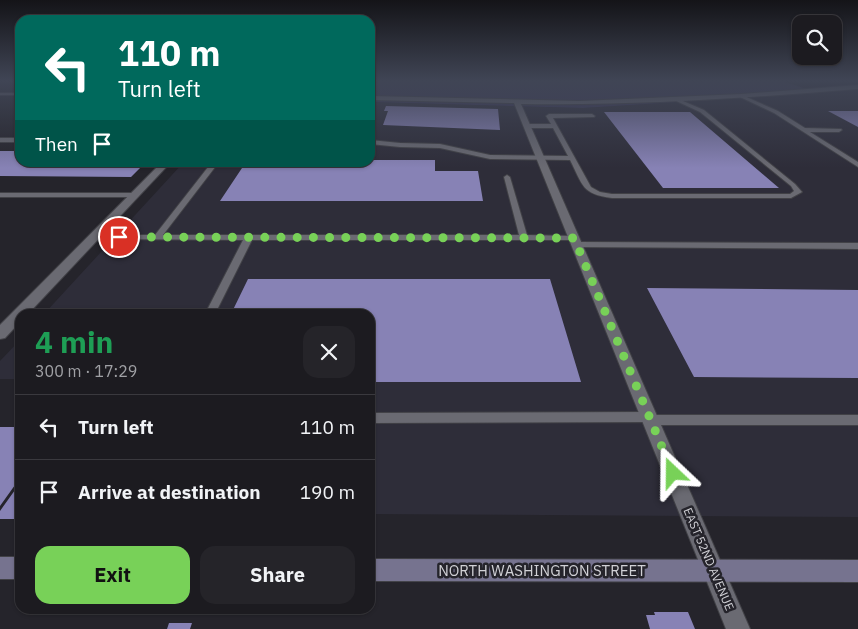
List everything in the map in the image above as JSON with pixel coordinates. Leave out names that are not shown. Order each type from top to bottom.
[{"type":"main road","points":[[0,568],[15,568]]},
{"type":"main road","name":"NORTH WASHINGTON STREET","points":[[375,570],[858,571]]},
{"type":"street","name":"EAST 52ND AVENUE","points":[[520,109],[738,629]]},
{"type":"street","points":[[24,309],[162,167]]},
{"type":"street","points":[[1,332],[15,318]]},
{"type":"lane","points":[[592,116],[549,116],[588,188],[605,195],[792,196],[798,192],[793,185],[698,109]]},
{"type":"lane","points":[[770,109],[858,165]]},
{"type":"lane","points":[[527,126],[555,126]]},
{"type":"lane","points":[[804,130],[840,130]]},
{"type":"lane","points":[[0,140],[15,140]]},
{"type":"lane","points":[[375,142],[440,146],[490,157],[572,158]]},
{"type":"lane","points":[[156,237],[212,167]]},
{"type":"lane","points":[[507,177],[524,238]]},
{"type":"lane","points":[[0,195],[136,195]]},
{"type":"lane","points":[[94,237],[524,238],[575,242],[858,246]]},
{"type":"lane","points":[[213,309],[249,237]]},
{"type":"lane","points":[[375,418],[858,420]]},
{"type":"shaded area","points":[[375,109],[858,109],[858,517],[375,514],[375,309],[49,309],[179,167],[375,167]]},
{"type":"shaded area","points":[[15,345],[15,379],[0,379],[0,361]]},
{"type":"building","points":[[385,109],[498,109],[500,130],[383,125],[388,111],[384,111]]},
{"type":"building","points":[[828,111],[858,111],[858,127]]},
{"type":"building","points":[[604,112],[690,112],[779,188],[663,188]]},
{"type":"building","points":[[0,151],[15,151],[15,167],[141,167],[131,177],[0,176]]},
{"type":"building","points":[[375,160],[435,160],[435,171],[478,171],[483,201],[220,201],[243,167],[375,167]]},
{"type":"building","points":[[248,279],[550,279],[581,382],[375,382],[375,309],[233,309]]},
{"type":"building","points":[[647,288],[858,290],[858,378],[694,377]]},
{"type":"building","points":[[0,427],[15,427],[15,485],[0,506]]},
{"type":"building","points":[[15,490],[15,519],[0,519],[0,511]]},
{"type":"building","points":[[654,612],[688,612],[695,629],[650,629],[646,615],[655,615]]},
{"type":"building","points":[[169,623],[192,623],[190,629],[167,629]]},
{"type":"route","points":[[119,237],[574,238],[673,473]]}]
